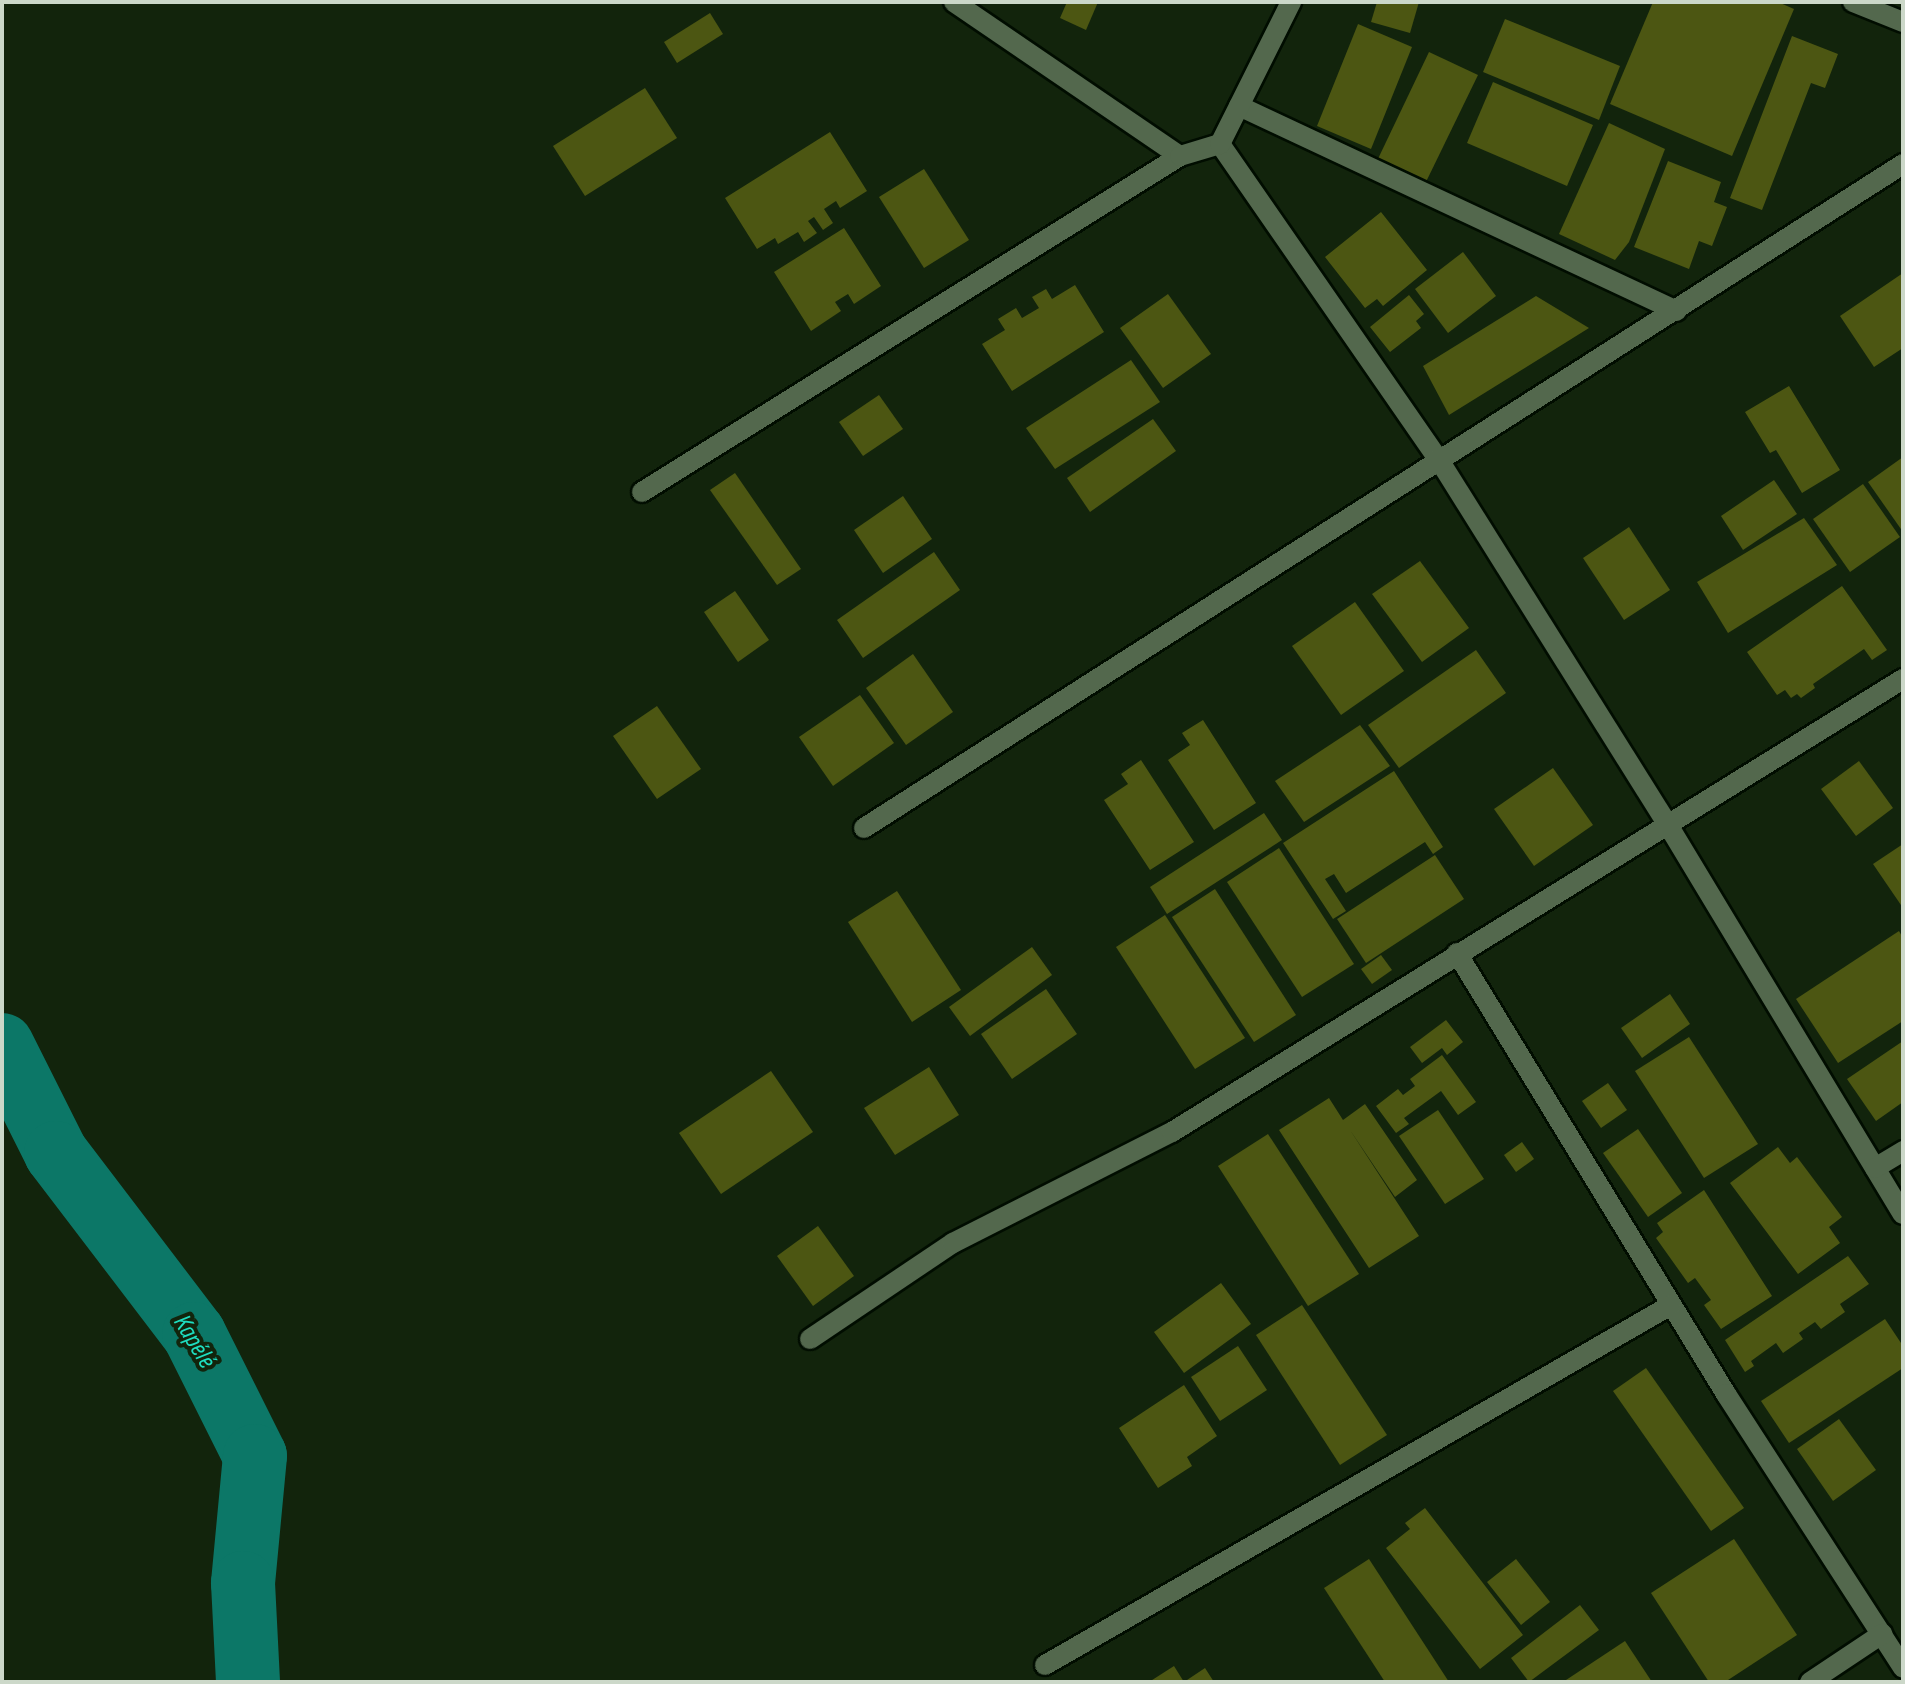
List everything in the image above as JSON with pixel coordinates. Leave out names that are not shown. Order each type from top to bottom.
[{"type":"street","points":[[954,2],[1180,156]]},
{"type":"street","points":[[642,492],[1180,156],[1220,144],[1291,2]]},
{"type":"street","points":[[1853,2],[1903,22]]},
{"type":"street","points":[[1239,106],[1676,311]]},
{"type":"street","points":[[1220,144],[1439,460],[1668,825],[1903,1214]]},
{"type":"street","points":[[864,828],[1903,164]]},
{"type":"street","points":[[810,1339],[953,1243],[1172,1132],[1903,679]]},
{"type":"street","points":[[1457,953],[1671,1305],[1903,1668]]},
{"type":"street","points":[[1875,1168],[1903,1151]]},
{"type":"street","points":[[1045,1665],[1671,1305]]},
{"type":"street","points":[[1810,1682],[1882,1634]]},
{"type":"building","points":[[1067,2],[1098,2],[1086,30],[1060,18]]},
{"type":"building","points":[[1377,2],[1419,2],[1410,33],[1371,22]]},
{"type":"building","points":[[1653,2],[1778,2],[1794,9],[1732,156],[1610,104]]},
{"type":"building","points":[[710,13],[723,34],[677,63],[664,42]]},
{"type":"building","points":[[1505,19],[1620,66],[1599,120],[1483,72]]},
{"type":"building","points":[[1358,24],[1412,47],[1371,149],[1317,126]]},
{"type":"building","points":[[1792,36],[1838,54],[1825,88],[1811,83],[1762,210],[1730,198]]},
{"type":"building","points":[[1429,52],[1478,75],[1424,186],[1376,163]]},
{"type":"building","points":[[1493,82],[1593,125],[1567,186],[1467,143]]},
{"type":"building","points":[[645,88],[677,138],[585,196],[553,146]]},
{"type":"building","points":[[1609,123],[1665,149],[1629,242],[1615,260],[1559,234]]},
{"type":"building","points":[[830,132],[867,191],[840,208],[836,201],[824,209],[833,223],[823,230],[814,217],[808,221],[817,233],[804,242],[798,232],[778,244],[775,238],[757,249],[725,198]]},
{"type":"building","points":[[1668,161],[1721,182],[1714,202],[1727,207],[1712,246],[1699,241],[1689,269],[1634,247]]},
{"type":"building","points":[[924,169],[969,240],[924,268],[879,197]]},
{"type":"building","points":[[1381,212],[1427,270],[1383,306],[1377,299],[1365,308],[1325,257]]},
{"type":"building","points":[[844,228],[881,286],[854,304],[848,294],[835,302],[841,311],[811,331],[774,272]]},
{"type":"building","points":[[1463,252],[1496,296],[1448,333],[1415,289]]},
{"type":"building","points":[[1903,273],[1903,348],[1874,367],[1840,316]]},
{"type":"building","points":[[1075,285],[1104,332],[1012,391],[982,344],[1005,330],[998,319],[1016,308],[1022,318],[1039,308],[1032,297],[1046,289],[1052,299]]},
{"type":"building","points":[[1168,294],[1211,354],[1163,388],[1120,328]]},
{"type":"building","points":[[1409,295],[1424,314],[1416,321],[1421,328],[1390,352],[1370,327]]},
{"type":"building","points":[[1536,296],[1589,328],[1449,415],[1423,366]]},
{"type":"building","points":[[1131,360],[1160,402],[1055,469],[1026,428]]},
{"type":"building","points":[[1789,386],[1840,470],[1802,493],[1776,450],[1770,453],[1745,412]]},
{"type":"building","points":[[879,395],[903,429],[863,456],[839,422]]},
{"type":"building","points":[[1153,419],[1176,451],[1090,512],[1067,478]]},
{"type":"building","points":[[1903,457],[1903,532],[1868,482]]},
{"type":"building","points":[[735,473],[801,569],[777,585],[710,490]]},
{"type":"building","points":[[1774,480],[1797,514],[1743,550],[1721,516]]},
{"type":"building","points":[[1863,484],[1900,537],[1850,572],[1813,519]]},
{"type":"building","points":[[903,496],[932,539],[883,573],[854,530]]},
{"type":"building","points":[[1804,518],[1837,565],[1728,633],[1697,582]]},
{"type":"building","points":[[1629,527],[1670,590],[1624,620],[1583,558]]},
{"type":"building","points":[[934,552],[960,590],[863,658],[837,620]]},
{"type":"building","points":[[1420,561],[1469,628],[1422,662],[1372,594]]},
{"type":"building","points":[[1842,586],[1887,650],[1872,660],[1864,649],[1813,684],[1815,688],[1801,698],[1797,694],[1791,698],[1785,690],[1777,695],[1747,652]]},
{"type":"building","points":[[735,591],[769,640],[738,662],[704,612]]},
{"type":"building","points":[[1355,602],[1404,671],[1341,715],[1292,646]]},
{"type":"building","points":[[1476,650],[1506,693],[1399,768],[1368,725]]},
{"type":"building","points":[[913,654],[953,712],[906,745],[866,688]]},
{"type":"building","points":[[860,695],[894,743],[833,786],[799,737]]},
{"type":"building","points":[[657,706],[701,769],[657,799],[613,736]]},
{"type":"building","points":[[1203,720],[1256,803],[1214,830],[1168,760],[1190,745],[1182,733]]},
{"type":"building","points":[[1360,725],[1390,766],[1304,822],[1275,781]]},
{"type":"building","points":[[1141,760],[1194,842],[1150,870],[1104,800],[1128,784],[1121,774]]},
{"type":"building","points":[[1859,761],[1893,808],[1856,836],[1821,789]]},
{"type":"building","points":[[1553,768],[1593,825],[1534,866],[1494,809]]},
{"type":"building","points":[[1394,771],[1443,847],[1433,854],[1425,842],[1346,893],[1334,874],[1325,879],[1346,911],[1333,919],[1283,843]]},
{"type":"building","points":[[1264,813],[1282,840],[1167,914],[1150,887]]},
{"type":"building","points":[[1903,844],[1903,908],[1873,864]]},
{"type":"building","points":[[1279,848],[1354,964],[1302,997],[1227,882]]},
{"type":"building","points":[[1435,855],[1464,899],[1366,963],[1337,919]]},
{"type":"building","points":[[1215,889],[1296,1015],[1254,1042],[1172,917]]},
{"type":"building","points":[[897,891],[961,990],[912,1022],[848,922]]},
{"type":"building","points":[[1165,915],[1245,1038],[1195,1069],[1116,947]]},
{"type":"building","points":[[1899,931],[1903,938],[1903,1021],[1838,1063],[1796,999]]},
{"type":"building","points":[[1032,947],[1052,975],[970,1036],[949,1007]]},
{"type":"building","points":[[1381,955],[1392,970],[1372,984],[1361,969]]},
{"type":"building","points":[[1046,989],[1077,1034],[1012,1079],[981,1034]]},
{"type":"building","points":[[1670,994],[1690,1024],[1642,1058],[1621,1028]]},
{"type":"building","points":[[1446,1020],[1463,1042],[1447,1055],[1442,1048],[1422,1063],[1410,1047]]},
{"type":"building","points":[[1689,1037],[1758,1144],[1704,1178],[1635,1071]]},
{"type":"building","points":[[1903,1041],[1903,1102],[1876,1121],[1847,1079]]},
{"type":"building","points":[[1442,1055],[1476,1102],[1458,1115],[1441,1091],[1404,1118],[1409,1124],[1396,1133],[1376,1106],[1398,1089],[1403,1095],[1415,1086],[1410,1079]]},
{"type":"building","points":[[929,1067],[959,1115],[895,1155],[864,1108]]},
{"type":"building","points":[[771,1071],[813,1132],[721,1194],[679,1133]]},
{"type":"building","points":[[1608,1083],[1627,1110],[1601,1128],[1582,1101]]},
{"type":"building","points":[[1329,1098],[1343,1120],[1365,1104],[1417,1180],[1395,1197],[1350,1130],[1419,1236],[1369,1268],[1279,1130]]},
{"type":"building","points":[[1438,1110],[1484,1179],[1445,1204],[1399,1136]]},
{"type":"building","points":[[1638,1129],[1682,1193],[1648,1217],[1603,1153]]},
{"type":"building","points":[[1268,1134],[1359,1274],[1308,1306],[1218,1166]]},
{"type":"building","points":[[1522,1142],[1534,1159],[1516,1172],[1504,1155]]},
{"type":"building","points":[[1778,1147],[1790,1163],[1797,1157],[1842,1217],[1829,1227],[1840,1243],[1798,1274],[1730,1183]]},
{"type":"building","points":[[1704,1190],[1772,1296],[1721,1329],[1704,1305],[1711,1300],[1695,1278],[1688,1283],[1656,1238],[1663,1232],[1657,1223]]},
{"type":"building","points":[[818,1226],[854,1276],[813,1306],[777,1256]]},
{"type":"building","points":[[1848,1256],[1869,1284],[1840,1304],[1845,1312],[1821,1329],[1815,1322],[1799,1333],[1803,1339],[1783,1353],[1776,1343],[1751,1361],[1754,1366],[1745,1372],[1725,1340]]},
{"type":"building","points":[[1221,1283],[1251,1324],[1184,1373],[1154,1332]]},
{"type":"building","points":[[1302,1305],[1387,1435],[1340,1465],[1256,1335]]},
{"type":"building","points":[[1885,1319],[1903,1346],[1903,1368],[1789,1443],[1761,1401]]},
{"type":"building","points":[[1238,1346],[1267,1390],[1220,1421],[1191,1377]]},
{"type":"building","points":[[1646,1368],[1744,1508],[1711,1531],[1613,1391]]},
{"type":"building","points":[[1184,1385],[1217,1436],[1187,1457],[1192,1466],[1158,1488],[1119,1428]]},
{"type":"building","points":[[1839,1419],[1876,1470],[1833,1501],[1797,1449]]},
{"type":"building","points":[[1425,1508],[1523,1635],[1480,1669],[1386,1548],[1410,1529],[1405,1523]]},
{"type":"building","points":[[1734,1539],[1797,1635],[1725,1682],[1709,1682],[1651,1593]]},
{"type":"building","points":[[1369,1559],[1449,1682],[1385,1682],[1324,1588]]},
{"type":"building","points":[[1516,1559],[1550,1602],[1521,1625],[1487,1582]]},
{"type":"building","points":[[1580,1605],[1599,1630],[1529,1682],[1511,1658]]},
{"type":"building","points":[[1625,1641],[1652,1682],[1563,1682]]},
{"type":"building","points":[[1174,1666],[1184,1682],[1149,1682]]},
{"type":"building","points":[[1205,1668],[1214,1682],[1184,1682]]},
{"type":"waterway","name":"Kapélé","points":[[2,1045],[56,1153],[194,1334],[255,1456],[243,1583],[248,1682]]}]
